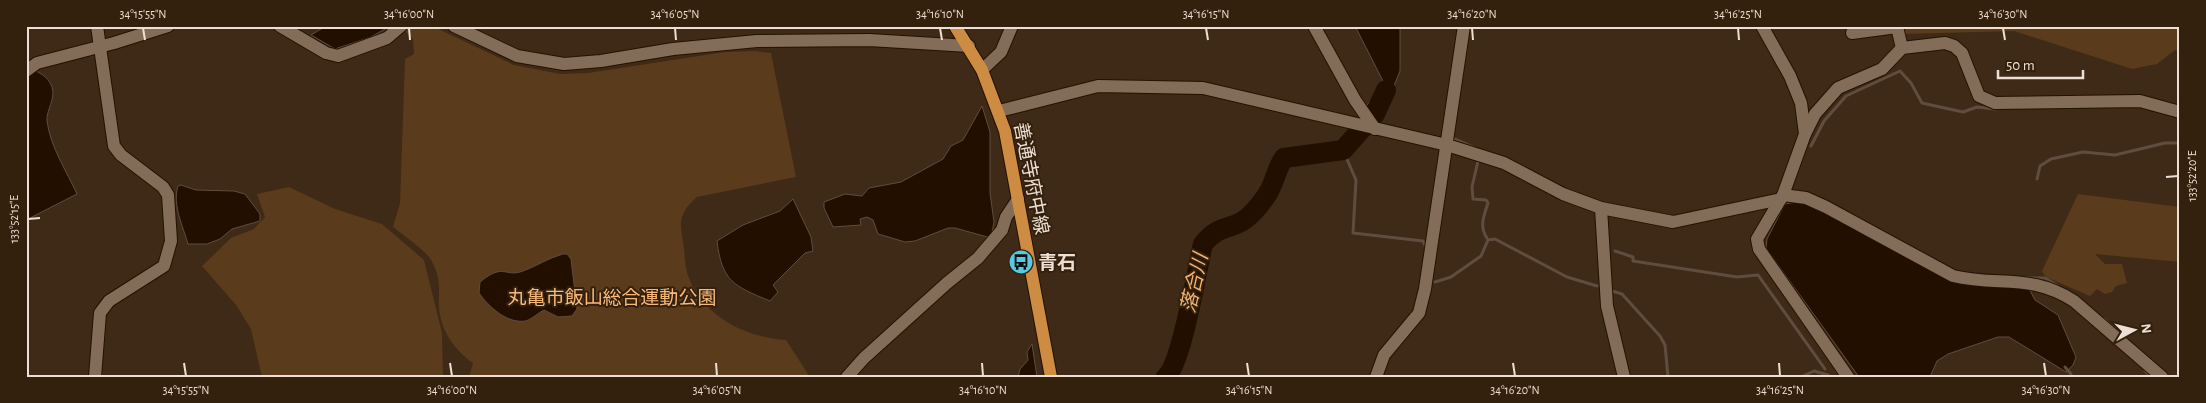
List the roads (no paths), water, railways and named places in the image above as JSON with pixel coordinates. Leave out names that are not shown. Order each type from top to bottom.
[{"type":"main road","name":"善通寺府中線","points":[[955,26],[982,70],[1005,131],[1051,377]]},
{"type":"street","points":[[95,377],[100,313],[109,301],[164,266],[171,241],[168,195],[163,187],[121,155],[114,146],[96,26]]},
{"type":"street","points":[[26,71],[37,62],[99,47],[168,26]]},
{"type":"street","points":[[280,26],[326,53],[338,56],[387,38],[401,26]]},
{"type":"street","points":[[454,26],[517,56],[564,64],[601,61],[673,49],[757,41],[869,40],[968,46]]},
{"type":"street","points":[[982,70],[1001,52],[1012,26]]},
{"type":"street","points":[[1314,26],[1368,125]]},
{"type":"street","points":[[1376,377],[1384,355],[1419,313],[1425,289],[1464,26]]},
{"type":"street","points":[[1762,26],[1790,76],[1801,103],[1805,134]]},
{"type":"street","points":[[1852,33],[1897,27],[1902,48]]},
{"type":"street","points":[[1848,377],[1759,249],[1757,239],[1782,197],[1805,134],[1815,114],[1838,88],[1882,69],[1902,48],[1945,43],[1954,46],[1962,52],[1979,96],[1995,103],[2140,101],[2180,112]]},
{"type":"street","points":[[999,111],[1098,86],[1202,88],[1368,125],[1447,145],[1504,163],[1563,194],[1600,208],[1673,222],[1782,197],[1806,198],[1953,276],[1966,279],[2028,282],[2045,286],[2060,293],[2074,301],[2162,377]]},
{"type":"street","points":[[847,377],[864,358],[919,308],[978,258],[1002,230],[1006,217],[1018,199]]},
{"type":"street","points":[[1600,208],[1607,306],[1624,377]]},
{"type":"waterway","points":[[1811,146],[1824,121],[1846,96],[1900,71],[1911,83],[1922,103],[1963,112],[1977,107],[1995,109]]},
{"type":"waterway","name":"落合川","points":[[1166,377],[1178,354],[1203,244],[1216,232],[1237,224],[1253,212],[1268,193],[1284,158],[1343,150],[1375,114],[1386,90]]},
{"type":"waterway","points":[[1452,138],[1475,148]]},
{"type":"waterway","points":[[2037,179],[2040,166],[2051,159],[2083,152],[2115,155],[2165,143],[2180,143]]},
{"type":"waterway","points":[[1343,150],[1356,180],[1353,233],[1423,241],[1426,248]]},
{"type":"waterway","points":[[1478,161],[1472,187],[1473,199],[1486,200],[1488,203],[1483,218],[1483,227],[1488,240]]},
{"type":"waterway","points":[[1435,282],[1451,277],[1481,256],[1488,240],[1495,239],[1567,277],[1597,286]]},
{"type":"waterway","points":[[1615,251],[1633,257],[1633,261],[1737,277],[1758,275],[1825,369]]},
{"type":"waterway","points":[[2026,278],[2045,278],[2065,290]]},
{"type":"waterway","points":[[1609,290],[1622,294],[1660,336],[1665,345],[1668,377]]},
{"type":"waterway","points":[[2104,319],[2117,330]]},
{"type":"waterway","points":[[2065,367],[2071,374],[2070,377]]},
{"type":"waterway","points":[[1801,377],[1814,371],[1828,375]]},
{"type":"waterway","points":[[2145,371],[2151,377]]},
{"type":"place","name":"青石","points":[[1021,262]]},
{"type":"park label","name":"丸亀市飯山総合運動公園","points":[[612,297]]}]
